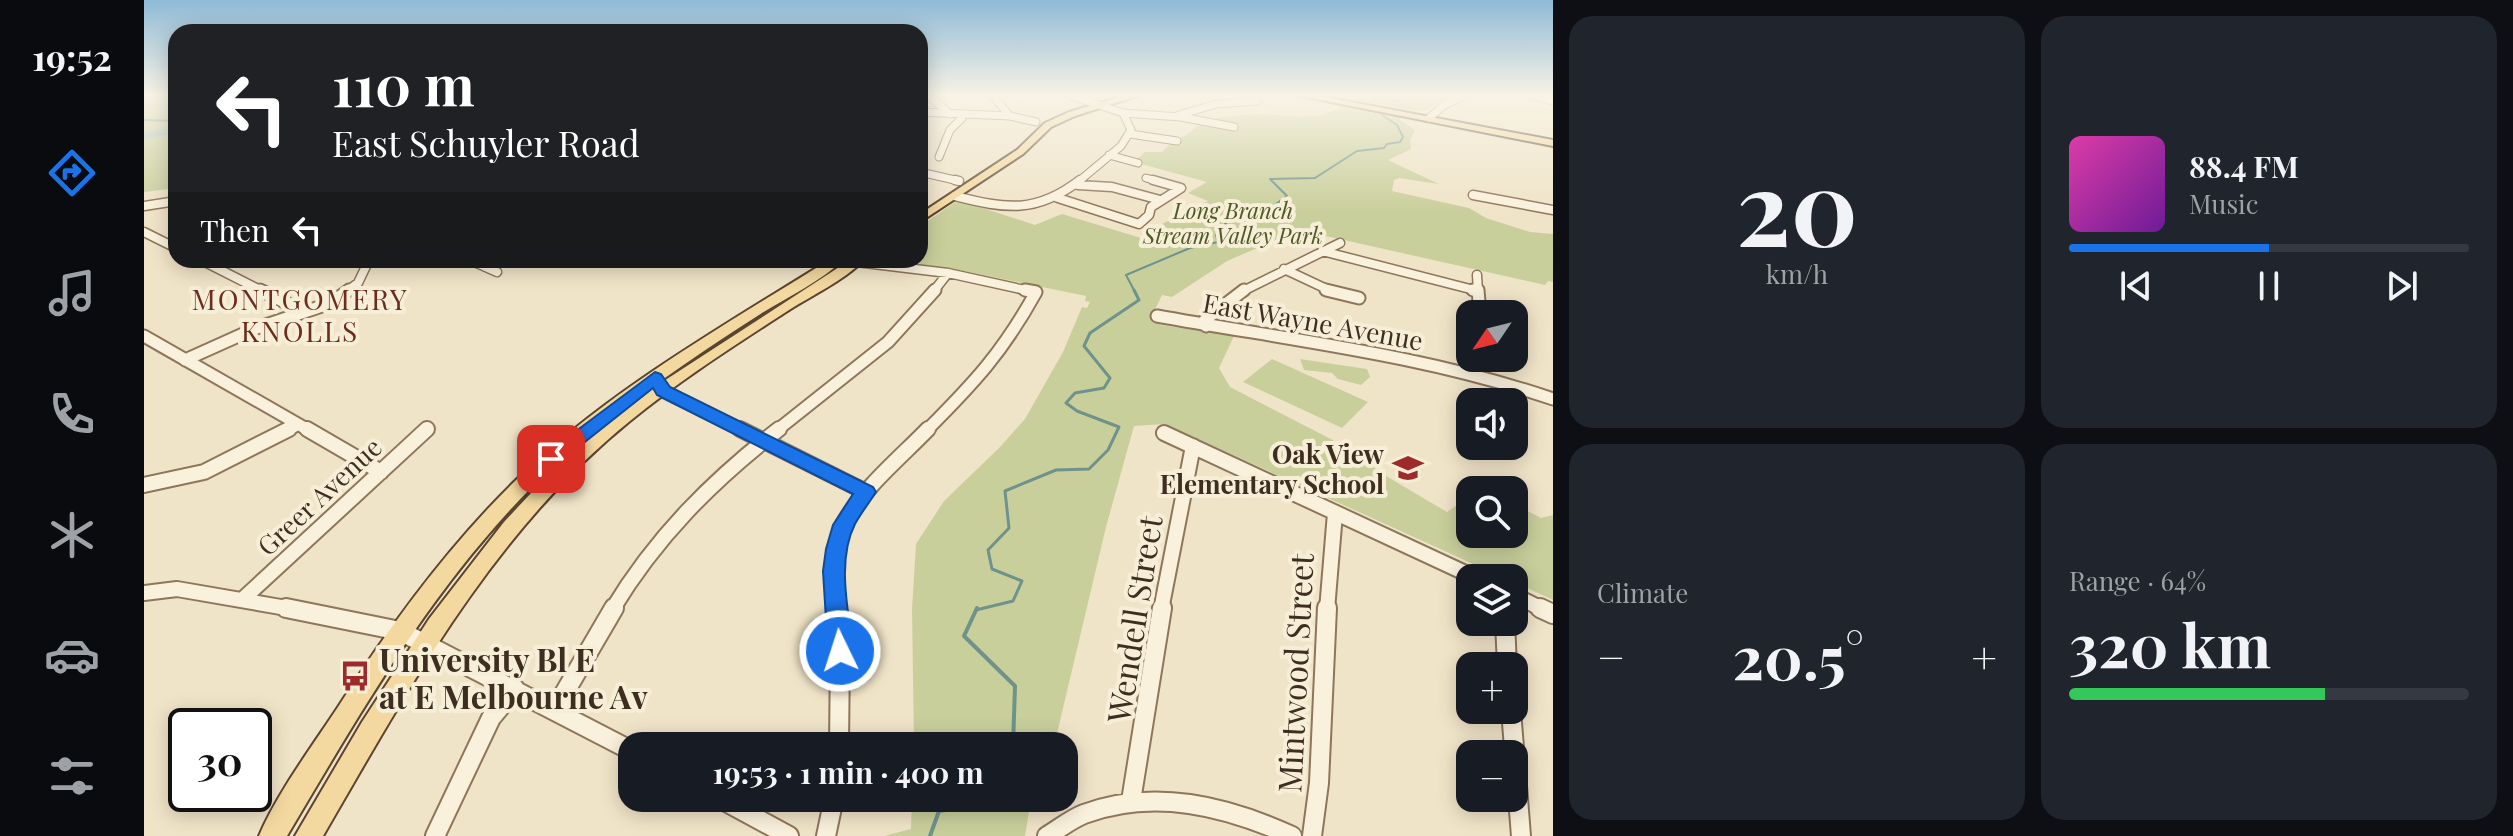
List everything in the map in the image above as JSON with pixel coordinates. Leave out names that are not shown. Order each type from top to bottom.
[{"type":"main road","points":[[928,202],[1006,151],[1024,134]]},
{"type":"main road","points":[[928,214],[1020,152],[1039,134]]},
{"type":"main road","points":[[1519,134],[1553,141]]},
{"type":"main road","points":[[272,836],[400,631],[478,533],[520,487],[610,410],[659,384],[835,268]]},
{"type":"main road","points":[[308,836],[456,595],[544,491],[659,384]]},
{"type":"street","points":[[939,157],[942,144],[950,134]]},
{"type":"street","points":[[955,196],[997,207],[1034,205],[1058,198],[1078,185],[1123,145],[1130,134]]},
{"type":"street","points":[[1130,134],[1177,141]]},
{"type":"street","points":[[1109,155],[1138,163]]},
{"type":"street","points":[[928,174],[959,181]]},
{"type":"street","points":[[1058,198],[1139,224],[1149,215],[1151,207],[1181,188],[1146,178]]},
{"type":"street","points":[[1078,185],[1112,187],[1160,200]]},
{"type":"street","points":[[1473,195],[1553,210]]},
{"type":"street","points":[[144,206],[168,202]]},
{"type":"street","points":[[144,232],[168,244]]},
{"type":"street","points":[[1206,326],[1205,320],[1230,298],[1340,243]]},
{"type":"street","points":[[1322,251],[1478,291]]},
{"type":"street","points":[[217,268],[305,312]]},
{"type":"street","points":[[185,360],[254,329],[331,303],[358,283],[365,268]]},
{"type":"street","points":[[489,268],[497,272]]},
{"type":"street","points":[[839,732],[840,651],[834,571],[843,525],[866,492],[983,374],[1010,339],[1036,292],[909,268]]},
{"type":"street","points":[[1284,269],[1327,290],[1359,298]]},
{"type":"street","points":[[555,709],[623,593],[657,542],[687,509],[765,441],[888,342],[916,314],[948,273]]},
{"type":"street","points":[[1477,275],[1479,300]]},
{"type":"street","name":"East Wayne Avenue","points":[[1157,316],[1485,370],[1553,399]]},
{"type":"street","points":[[144,336],[381,472]]},
{"type":"street","points":[[659,384],[866,492]]},
{"type":"street","points":[[144,485],[195,476],[223,465],[297,425]]},
{"type":"street","name":"Greer Avenue","points":[[243,599],[427,429]]},
{"type":"street","points":[[1164,433],[1456,569]]},
{"type":"street","name":"Wendell Street","points":[[1131,801],[1172,543],[1193,446]]},
{"type":"street","name":"Mintwood Street","points":[[1312,836],[1319,783],[1330,551],[1335,513]]},
{"type":"street","points":[[144,593],[177,589],[400,631],[618,743]]},
{"type":"street","points":[[1528,602],[1553,614]]},
{"type":"street","points":[[435,836],[491,718],[515,689]]},
{"type":"street","points":[[1512,724],[1521,836]]},
{"type":"street","points":[[1047,836],[1082,815],[1131,801],[1161,800],[1224,809],[1292,836]]},
{"type":"street","points":[[745,812],[789,836]]},
{"type":"street","points":[[826,836],[831,812]]},
{"type":"green space","points":[[144,134],[168,134],[168,189],[144,192]]},
{"type":"green space","name":"Long Branch Stream Valley Park","points":[[1186,134],[1413,134],[1411,149],[1388,160],[1439,184],[1399,178],[1394,180],[1392,191],[1469,208],[1486,218],[1530,232],[1553,234],[1553,282],[1548,281],[1545,285],[1299,230],[1227,261],[1172,297],[1162,295],[1151,318],[1161,325],[1234,336],[1219,368],[1230,387],[1356,452],[1381,473],[1447,512],[1456,506],[1456,548],[1528,548],[1528,511],[1541,518],[1553,515],[1553,600],[1528,588],[1528,564],[1473,564],[1165,424],[1134,426],[1106,527],[1057,732],[914,732],[912,609],[916,544],[944,501],[1025,419],[1063,352],[1082,307],[1087,308],[1090,302],[1085,301],[1086,296],[928,266],[928,221],[958,200],[1035,225],[1062,214],[1141,238],[1208,201],[1188,193],[1207,182],[1134,162],[1145,152],[1162,152]]},
{"type":"green space","points":[[1272,359],[1368,402],[1342,428],[1243,382]]},
{"type":"green space","points":[[1300,359],[1367,369],[1370,377],[1361,385],[1338,379],[1332,373],[1304,370]]},
{"type":"green space","points":[[912,812],[1029,812],[1025,836],[884,836],[911,829]]},
{"type":"waterway","points":[[144,136],[155,134]]},
{"type":"waterway","points":[[1135,292],[1126,275],[1190,248],[1218,242],[1216,235],[1231,217],[1255,216],[1272,220],[1273,206],[1287,196],[1270,179],[1315,178],[1357,151],[1384,148],[1387,144],[1400,142],[1402,134]]},
{"type":"waterway","points":[[976,610],[1013,601],[1022,581],[992,569],[988,550],[1009,528],[1005,491],[1056,470],[1089,469],[1108,450],[1119,427],[1077,411],[1066,403],[1075,393],[1104,388],[1110,378],[1084,346],[1090,333],[1139,300],[1135,292]]},
{"type":"waterway","points":[[976,610],[964,636],[1015,686],[1013,732]]},
{"type":"waterway","points":[[930,836],[939,812]]},
{"type":"place","name":"Oak View Elementary School","points":[[1408,468]]},
{"type":"place","name":"University Bl E at E Melbourne Av","points":[[355,676]]},
{"type":"district","name":"MONTGOMERY KNOLLS","points":[[300,314]]},
{"type":"route","points":[[551,459],[610,410],[655,378],[663,391],[866,492],[843,525],[837,549],[834,571],[840,651]]}]
